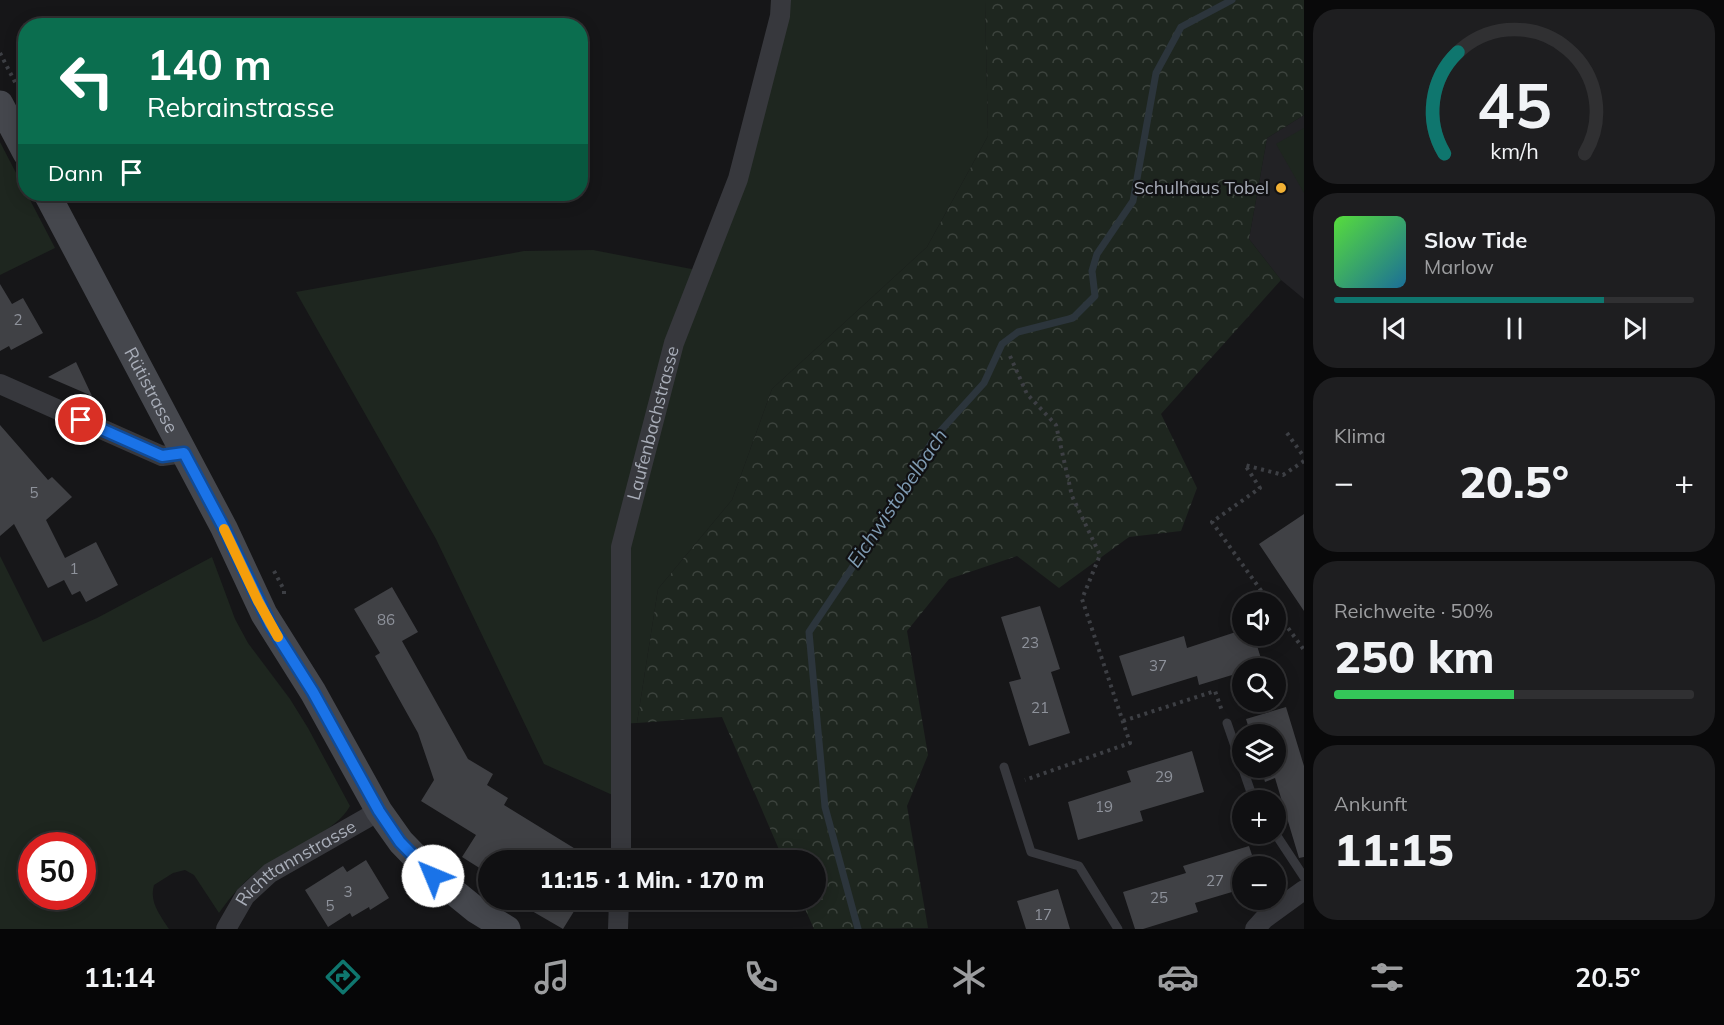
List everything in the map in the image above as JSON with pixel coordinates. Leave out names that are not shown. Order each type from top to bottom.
[{"type":"main road","points":[[10,98],[18,126]]},
{"type":"main road","name":"Rütistrasse","points":[[51,201],[224,528],[270,624],[313,692],[379,811],[400,842],[433,876],[476,910],[507,929]]},
{"type":"street","name":"Laufenbachstrasse","points":[[621,850],[621,547],[674,343],[738,179],[780,16],[781,0]]},
{"type":"street","points":[[0,384],[162,456],[184,453]]},
{"type":"street","name":"Richttannstrasse","points":[[226,929],[245,896],[270,873],[379,811]]},
{"type":"street","points":[[1255,929],[1264,919],[1304,890]]},
{"type":"street","points":[[618,929],[619,910]]},
{"type":"lane","points":[[1227,723],[1250,790]]},
{"type":"lane","points":[[1004,767],[1031,852],[1079,866],[1118,929]]},
{"type":"lane","points":[[1282,844],[1304,877]]},
{"type":"path","points":[[0,53],[10,98]]},
{"type":"path","points":[[1010,356],[1027,394],[1056,425],[1072,496],[1100,555],[1082,598],[1130,743],[1010,785]]},
{"type":"path","points":[[1262,592],[1212,522],[1260,488],[1245,465],[1283,475],[1304,459],[1287,433]]},
{"type":"path","points":[[1286,625],[1304,650]]},
{"type":"path","points":[[1123,721],[1215,691],[1227,723]]},
{"type":"shaded area","name":"Schulhaus Tobel","points":[[1304,115],[1304,299],[1281,280],[1249,239],[1267,138]]},
{"type":"green space","points":[[781,0],[985,0],[988,136],[927,247],[772,389],[732,500],[658,589],[637,723],[620,724],[619,798],[544,764],[436,539],[296,292],[524,251],[593,250],[702,271]]},
{"type":"green space","points":[[985,0],[1304,0],[1304,115],[1267,138],[1249,239],[1281,280],[1161,414],[1197,488],[1181,531],[1129,537],[1059,588],[1017,556],[949,579],[907,631],[928,755],[907,806],[928,928],[814,929],[805,910],[826,910],[826,850],[779,850],[722,717],[637,723],[658,589],[732,500],[772,389],[927,247],[988,136]]},
{"type":"green space","points":[[1304,128],[1304,193],[1276,144]]},
{"type":"green space","points":[[0,142],[18,177],[18,201],[31,201],[55,248],[0,275]]},
{"type":"green space","points":[[0,556],[43,642],[97,618],[212,557],[235,619],[248,643],[290,699],[350,806],[344,815],[324,831],[278,857],[247,879],[219,913],[194,875],[185,870],[173,873],[154,885],[154,903],[169,929],[0,929]]},
{"type":"building","points":[[0,284],[12,304],[23,298],[43,333],[11,350],[9,346],[0,351]]},
{"type":"building","points":[[76,362],[92,396],[48,377]]},
{"type":"building","points":[[0,425],[48,480],[52,477],[72,497],[46,520],[65,558],[96,542],[118,585],[86,602],[80,591],[72,595],[64,580],[48,588],[14,524],[0,536]]},
{"type":"building","points":[[1304,514],[1304,611],[1259,544]]},
{"type":"building","points":[[392,587],[418,632],[402,641],[468,759],[493,774],[487,785],[508,798],[504,805],[577,850],[478,850],[478,867],[462,857],[476,835],[421,801],[434,780],[418,733],[375,656],[380,653],[354,609]]},
{"type":"building","points":[[1040,606],[1060,669],[1051,672],[1070,733],[1029,746],[1009,682],[1021,679],[1001,617]]},
{"type":"building","points":[[1232,633],[1232,646],[1257,646],[1261,658],[1232,658],[1232,675],[1199,685],[1197,676],[1132,696],[1119,656],[1184,636],[1187,648]]},
{"type":"building","points":[[1286,707],[1304,766],[1304,857],[1299,858],[1286,815],[1286,790],[1279,790],[1275,778],[1286,778],[1286,724],[1248,724],[1246,719],[1269,712],[1286,712]]},
{"type":"building","points":[[1192,751],[1204,792],[1140,811],[1143,821],[1078,840],[1068,802],[1131,782],[1127,771]]},
{"type":"building","points":[[1249,846],[1252,856],[1232,856],[1232,892],[1195,903],[1198,912],[1143,929],[1135,929],[1123,892],[1186,873],[1183,866]]},
{"type":"building","points":[[366,860],[389,898],[370,910],[369,907],[352,917],[350,913],[328,927],[305,890],[343,866],[347,872]]},
{"type":"building","points":[[1058,889],[1070,929],[1026,929],[1017,901]]},
{"type":"building","points":[[530,910],[575,910],[563,929]]},
{"type":"waterway","name":"Eichwistobelbach","points":[[858,929],[825,807],[809,632],[872,538],[935,437],[984,383],[1002,344],[1018,332],[1073,318],[1095,296],[1092,271],[1097,254],[1133,201],[1156,73],[1181,27],[1232,0]]},
{"type":"slow traffic","points":[[224,529],[278,637]]},
{"type":"place","name":"Schulhaus Tobel","points":[[1281,188]]},
{"type":"route","points":[[81,420],[162,456],[184,453],[224,528],[270,624],[313,692],[379,811],[400,842],[433,876]]}]
